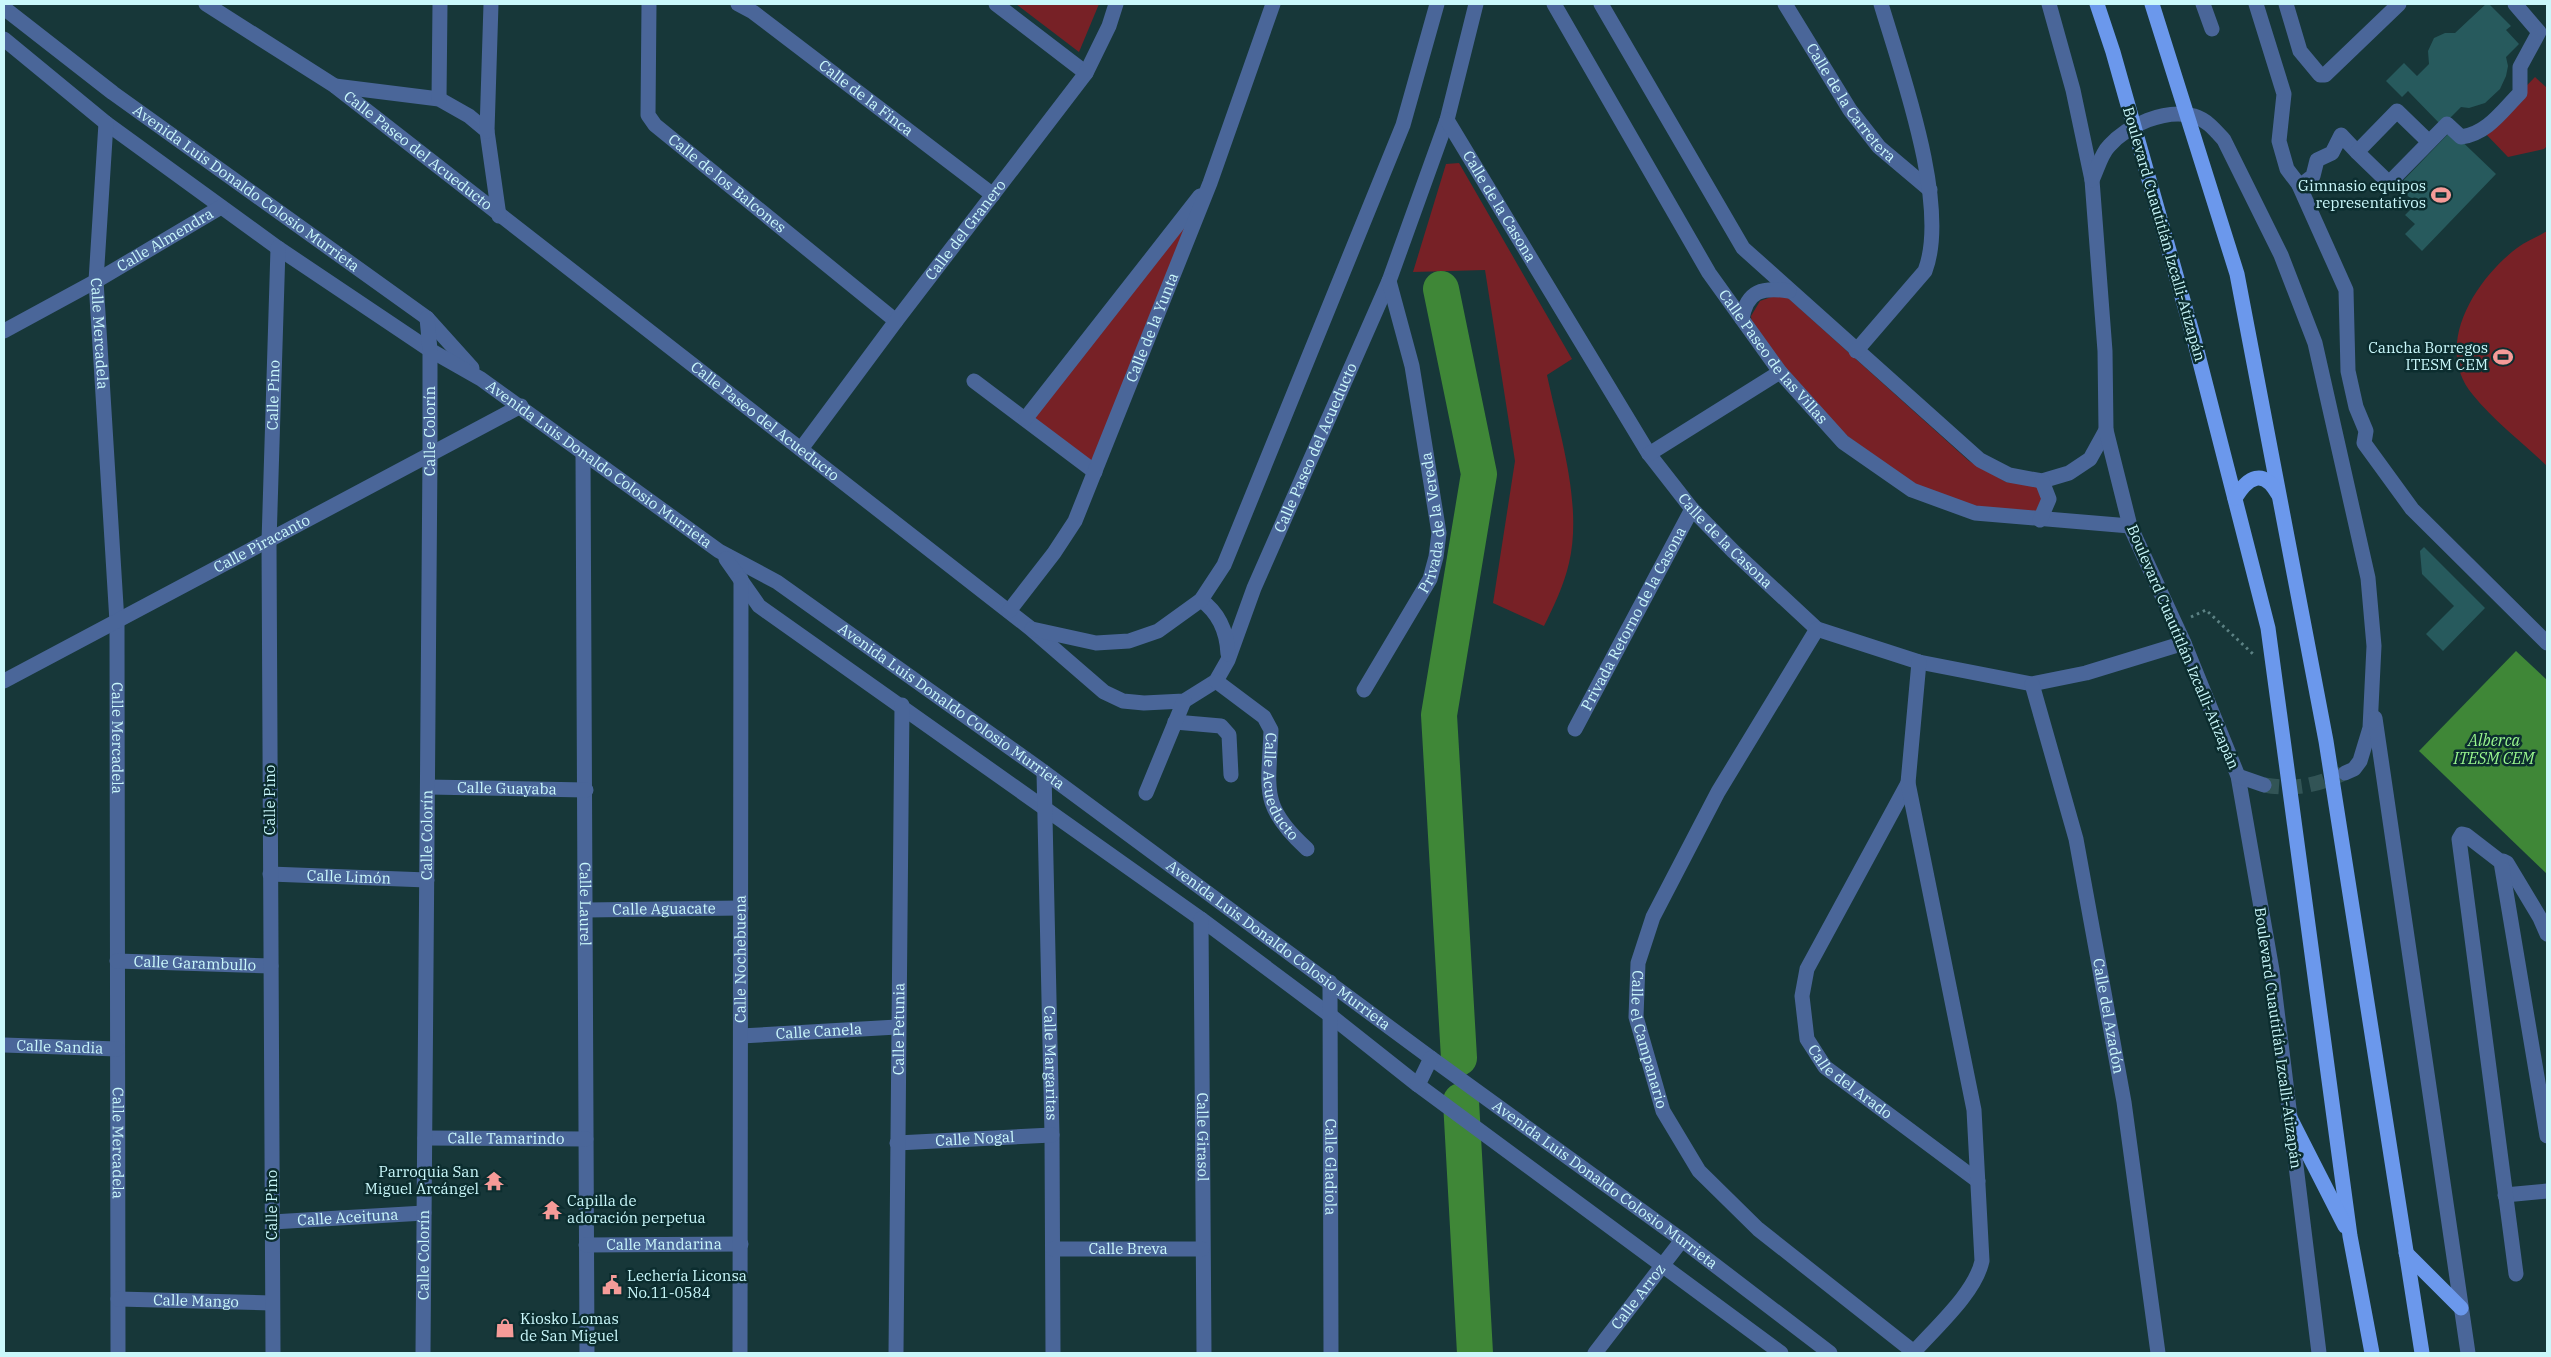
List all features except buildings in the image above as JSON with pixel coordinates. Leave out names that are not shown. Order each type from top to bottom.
[{"type":"main road","name":"Boulevard Cuautitlán Izcalli-Atizapán","points":[[2097,4],[2194,339],[2268,628],[2350,1236],[2372,1353]]},
{"type":"main road","points":[[2152,4],[2237,274],[2326,741],[2422,1353]]},
{"type":"main road","points":[[2235,498],[2242,486],[2254,478],[2264,478],[2271,483],[2280,498]]},
{"type":"main road","points":[[2289,1116],[2350,1236]]},
{"type":"main road","points":[[2406,1252],[2461,1308]]},
{"type":"street","points":[[439,98],[440,4]]},
{"type":"street","points":[[487,131],[491,4]]},
{"type":"street","name":"Calle de los Balcones","points":[[649,4],[648,115],[655,125],[896,320]]},
{"type":"street","name":"Calle de la Finca","points":[[738,4],[753,12],[993,195]]},
{"type":"street","points":[[996,4],[1086,73]]},
{"type":"street","name":"Calle del Granero","points":[[801,449],[896,320],[1086,73],[1109,26],[1116,4]]},
{"type":"street","name":"Calle de la Yunta","points":[[1009,611],[1054,553],[1075,521],[1210,183],[1272,4]]},
{"type":"street","name":"Calle Paseo del Acueducto","points":[[1030,628],[1096,643],[1129,641],[1158,631],[1201,600],[1224,565],[1403,125],[1436,4]]},
{"type":"street","name":"Calle Paseo del Acueducto","points":[[212,5],[335,86],[499,216],[1009,611],[1104,692],[1123,701],[1144,704],[1184,701],[1216,681],[1228,660],[1254,588],[1389,281],[1447,120],[1476,4]]},
{"type":"street","name":"Calle Paseo de las Villas","points":[[1554,4],[1709,274],[1780,372],[1843,442],[1912,490],[1975,513],[2040,520],[2130,526]]},
{"type":"street","points":[[1601,4],[1743,248],[1980,460],[2009,475],[2042,481],[2068,474],[2090,459],[2106,430]]},
{"type":"street","name":"Calle de la Carretera","points":[[1785,4],[1850,110],[1879,147],[1930,190]]},
{"type":"street","name":"Calle de la Carretera","points":[[1856,351],[1925,271],[1931,255],[1930,190],[1917,126],[1881,4]]},
{"type":"street","name":"Boulevard Cuautitlán Izcalli-Atizapán","points":[[2049,4],[2073,90],[2092,180],[2105,351],[2106,430],[2130,526],[2184,643],[2238,776],[2272,970],[2319,1353]]},
{"type":"street","points":[[2203,4],[2212,30]]},
{"type":"street","points":[[2256,4],[2284,94],[2279,142],[2287,169],[2300,186],[2311,178],[2317,160],[2332,152],[2341,135],[2389,183],[2447,124],[2461,137],[2474,136],[2485,129],[2520,93],[2520,67],[2539,32],[2515,4]]},
{"type":"street","points":[[2286,4],[2300,51],[2316,72],[2325,75],[2399,4]]},
{"type":"street","name":"Avenida Luis Donaldo Colosio Murrieta","points":[[4,8],[121,98],[427,318],[481,379]]},
{"type":"street","name":"Avenida Luis Donaldo Colosio Murrieta","points":[[4,38],[106,123],[278,248],[430,350],[481,379],[521,406],[583,454],[718,551],[741,572],[759,606],[902,705],[1201,919],[1331,1016],[1418,1085],[1781,1353]]},
{"type":"street","name":"Calle Paseo del Acueducto","points":[[335,86],[439,98],[469,116],[487,131],[499,216]]},
{"type":"street","points":[[2357,152],[2397,111],[2429,142]]},
{"type":"street","points":[[2092,180],[2108,147],[2128,129],[2167,114],[2193,116],[2210,125],[2224,140],[2281,254],[2315,343],[2368,578],[2374,646],[2370,728],[2360,762],[2354,769],[2345,773]]},
{"type":"street","name":"Calle de la Casona","points":[[1447,120],[1650,454],[1692,509],[1733,551],[1817,629],[1918,662],[2032,684],[2086,673],[2184,643]]},
{"type":"street","name":"Calle Mercadela","points":[[106,123],[96,281],[117,622],[118,1353]]},
{"type":"street","points":[[2298,182],[2346,290],[2348,371],[2356,407],[2366,431],[2364,443],[2412,509],[2547,643]]},
{"type":"street","name":"Calle de la Yunta","points":[[1026,418],[1210,183]]},
{"type":"street","name":"Calle Almendra","points":[[4,331],[96,281],[221,207]]},
{"type":"street","name":"Calle Pino","points":[[272,1353],[269,542],[278,248]]},
{"type":"street","name":"Privada de la Vereda","points":[[1364,690],[1430,579],[1436,557],[1438,533],[1412,366],[1389,281]]},
{"type":"street","points":[[1742,319],[1747,302],[1760,291],[1769,288],[1789,290]]},
{"type":"street","name":"Calle Colorín","points":[[423,1353],[430,455],[430,350],[427,318]]},
{"type":"street","points":[[1650,454],[1780,372]]},
{"type":"street","points":[[974,381],[1026,418],[1095,472]]},
{"type":"street","name":"Calle Piracanto","points":[[4,681],[269,542],[521,406]]},
{"type":"street","name":"Calle Laurel","points":[[583,454],[586,790],[587,1353]]},
{"type":"street","points":[[2040,520],[2049,498],[2042,481]]},
{"type":"street","name":"Privada Retorno de la Casona","points":[[1575,729],[1692,509]]},
{"type":"street","name":"Avenida Luis Donaldo Colosio Murrieta","points":[[741,572],[776,582],[1044,772],[1330,982],[1430,1058],[1682,1240],[1830,1353]]},
{"type":"street","name":"Calle Nochebuena","points":[[740,1353],[741,572]]},
{"type":"street","points":[[1201,600],[1210,607],[1222,624],[1227,640],[1228,660]]},
{"type":"street","name":"Calle el Campanario","points":[[1817,629],[1718,792],[1653,918],[1638,963],[1636,1017],[1662,1111],[1700,1171],[1758,1229],[1914,1353]]},
{"type":"street","name":"Calle del Arado","points":[[1914,1353],[1979,1275],[1982,1261],[1974,1110],[1908,783],[1918,662]]},
{"type":"street","name":"Calle Acueducto","points":[[1216,681],[1264,716],[1269,722],[1271,730],[1269,796],[1285,829],[1308,849]]},
{"type":"street","name":"Calle del Azadón","points":[[2032,684],[2077,848],[2124,1102],[2158,1353]]},
{"type":"street","points":[[2371,692],[2468,1353]]},
{"type":"street","points":[[1146,793],[1184,701]]},
{"type":"street","name":"Calle Petunia","points":[[896,1353],[897,1027],[902,705]]},
{"type":"street","points":[[1175,722],[1221,726],[1226,730],[1229,735],[1231,774]]},
{"type":"street","name":"Calle Margaritas","points":[[1044,772],[1052,1135],[1053,1353]]},
{"type":"street","points":[[2238,776],[2264,785]]},
{"type":"street","name":"Calle del Arado","points":[[1908,783],[1807,970],[1802,996],[1807,1039],[1825,1066],[1978,1181]]},
{"type":"street","name":"Calle Guayaba","points":[[428,788],[586,790]]},
{"type":"street","points":[[2516,1274],[2460,836],[2466,835],[2507,863],[2540,918],[2547,934]]},
{"type":"street","points":[[2501,860],[2547,1136]]},
{"type":"street","name":"Calle Limón","points":[[270,874],[427,880]]},
{"type":"street","name":"Calle Aguacate","points":[[586,910],[741,908]]},
{"type":"street","name":"Calle Girasol","points":[[1201,919],[1204,1353]]},
{"type":"street","name":"Calle Garambullo","points":[[117,961],[271,966]]},
{"type":"street","name":"Calle Gladiola","points":[[1330,982],[1331,1353]]},
{"type":"street","name":"Calle Canela","points":[[740,1036],[897,1027]]},
{"type":"street","name":"Calle Sandia","points":[[4,1045],[117,1049]]},
{"type":"street","points":[[1418,1085],[1430,1058]]},
{"type":"street","name":"Calle Nogal","points":[[896,1143],[1052,1135]]},
{"type":"street","name":"Calle Tamarindo","points":[[425,1138],[586,1139]]},
{"type":"street","points":[[2505,1195],[2547,1191]]},
{"type":"street","name":"Calle Aceituna","points":[[272,1222],[424,1213]]},
{"type":"street","name":"Calle Arroz","points":[[1595,1353],[1682,1240]]},
{"type":"street","name":"Calle Mandarina","points":[[586,1245],[740,1244]]},
{"type":"street","name":"Calle Breva","points":[[1053,1248],[1202,1249]]},
{"type":"street","name":"Calle Mango","points":[[118,1299],[272,1303]]},
{"type":"path","points":[[2177,629],[2179,628],[2177,623],[2206,610],[2254,655]]},
{"type":"shaded area","points":[[1016,4],[1099,4],[1079,52]]},
{"type":"shaded area","points":[[2535,77],[2547,88],[2547,146],[2544,149],[2508,157],[2483,131]]},
{"type":"shaded area","points":[[1459,163],[1572,359],[1547,375],[1568,468],[1573,517],[1573,540],[1567,571],[1544,626],[1493,603],[1515,461],[1485,270],[1413,272],[1446,164]]},
{"type":"shaded area","points":[[1195,210],[1092,464],[1031,416]]},
{"type":"shaded area","name":"Cancha Borregos ITESM CEM","points":[[2547,231],[2547,466],[2481,405],[2461,376],[2457,356],[2458,335],[2464,315],[2474,295],[2502,261],[2524,243]]},
{"type":"shaded area","points":[[1774,296],[1787,297],[1969,461],[2006,482],[2039,486],[2042,498],[2036,512],[1975,507],[1915,485],[1839,430],[1780,364],[1752,325],[1751,316],[1760,301]]},
{"type":"water","name":"Alberca ITESM CEM","points":[[2516,651],[2547,680],[2547,874],[2419,751]]},
{"type":"waterway","points":[[1441,289],[1479,474],[1439,715],[1459,1058]]},
{"type":"waterway","points":[[1461,1101],[1475,1353]]},
{"type":"tunnel","points":[[2264,785],[2304,786],[2342,774]]},
{"type":"place","name":"Gimnasio equipos representativos","points":[[2441,195]]},
{"type":"place","name":"Cancha Borregos ITESM CEM","points":[[2503,357]]},
{"type":"place","name":"Parroquia San Miguel Arcángel","points":[[494,1181]]},
{"type":"place","name":"Capilla de adoración perpetua","points":[[552,1210]]},
{"type":"place","name":"Lechería Liconsa No.11-0584","points":[[612,1285]]},
{"type":"place","name":"Kiosko Lomas de San Miguel","points":[[505,1328]]}]
